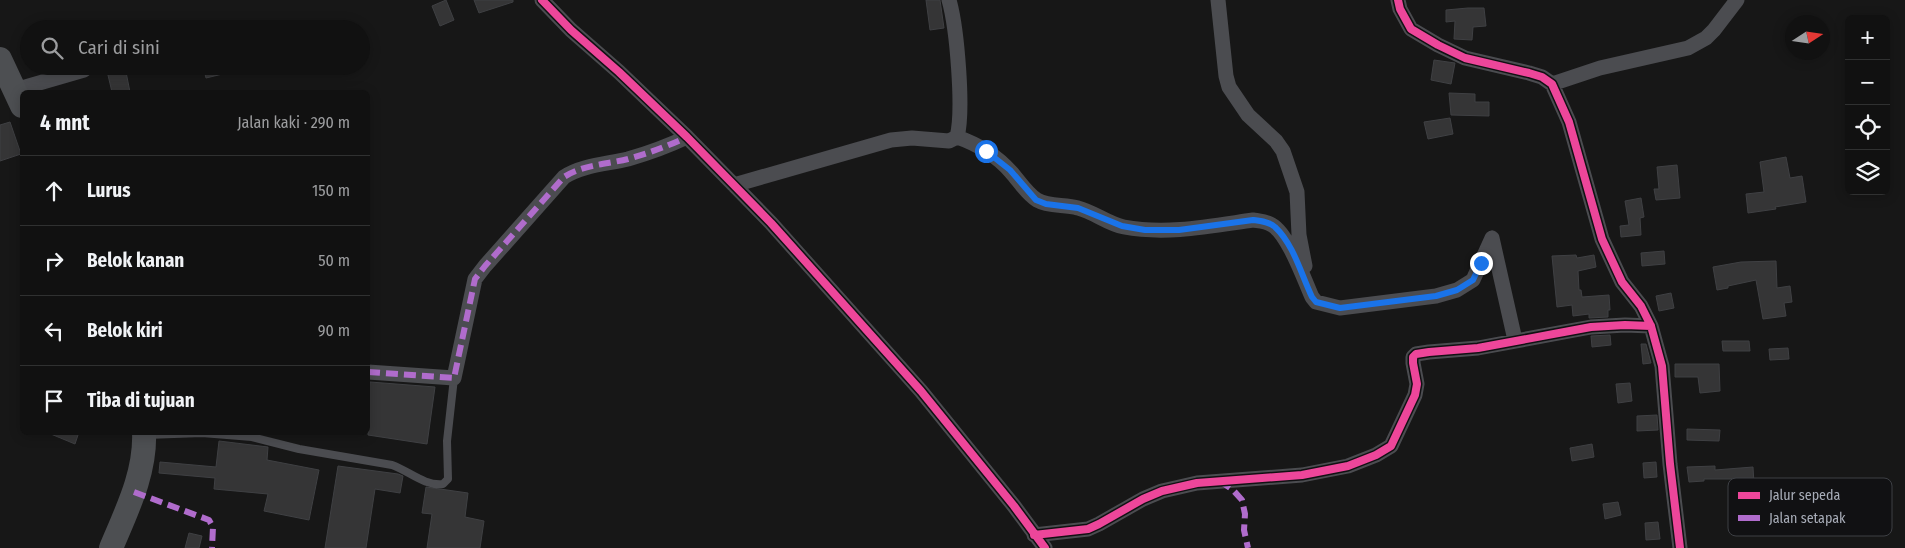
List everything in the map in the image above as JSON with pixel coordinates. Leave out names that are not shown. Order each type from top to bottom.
[{"type":"main road","points":[[0,59],[19,98]]},
{"type":"main road","points":[[110,548],[134,492],[143,454],[144,435]]},
{"type":"street","points":[[542,0],[571,30],[688,137],[771,223],[909,378],[1014,506],[1045,548]]},
{"type":"street","points":[[949,0],[953,13],[959,88],[957,137]]},
{"type":"street","points":[[1218,0],[1226,76],[1229,87],[1248,115],[1280,145],[1292,179],[1296,192],[1304,260],[1312,297]]},
{"type":"street","points":[[1398,0],[1400,9],[1411,28],[1438,45],[1464,58],[1529,73],[1542,77],[1552,84],[1569,122],[1609,258],[1622,282],[1641,306],[1651,326],[1662,366],[1670,464],[1680,548]]},
{"type":"street","points":[[1552,84],[1600,68],[1688,48],[1710,34],[1738,0]]},
{"type":"street","points":[[38,90],[72,75]]},
{"type":"street","points":[[370,372],[454,378],[475,280],[485,266],[564,177],[579,170],[630,158],[665,147],[688,137]]},
{"type":"street","points":[[734,185],[891,140],[912,138],[949,140],[957,137],[986,151],[1010,170],[1036,200],[1046,204],[1078,208],[1122,226],[1145,230],[1179,230],[1253,220],[1264,221],[1274,226],[1289,244],[1312,297],[1316,302],[1340,308],[1436,296],[1457,290],[1473,280],[1492,238],[1515,340]]},
{"type":"street","points":[[1034,535],[1088,529],[1149,496],[1197,483],[1302,475],[1348,466],[1365,460],[1391,446],[1400,428],[1415,394],[1417,384],[1413,357],[1416,354],[1478,348],[1591,327],[1625,324],[1651,326]]},
{"type":"lane","points":[[227,435],[252,437],[299,449],[392,465],[404,469],[428,483],[443,484],[448,479],[447,441],[454,378]]},
{"type":"building","points":[[446,0],[454,20],[440,26],[432,6]]},
{"type":"building","points":[[474,0],[513,0],[513,2],[479,13]]},
{"type":"building","points":[[926,0],[940,0],[944,28],[930,30]]},
{"type":"building","points":[[1484,8],[1486,26],[1473,27],[1472,40],[1454,39],[1455,21],[1446,22],[1446,10]]},
{"type":"building","points":[[1434,60],[1455,63],[1451,84],[1431,80]]},
{"type":"building","points":[[108,75],[127,75],[130,90],[112,90]]},
{"type":"building","points":[[205,75],[218,75],[206,78]]},
{"type":"building","points":[[1449,93],[1475,94],[1475,102],[1489,102],[1489,116],[1451,115]]},
{"type":"building","points":[[1450,118],[1453,134],[1428,139],[1424,122]]},
{"type":"building","points":[[10,122],[20,154],[0,161],[0,125]]},
{"type":"building","points":[[1786,157],[1790,178],[1802,176],[1806,202],[1748,213],[1746,194],[1764,192],[1760,162]]},
{"type":"building","points":[[1677,165],[1680,198],[1656,200],[1654,189],[1659,189],[1657,167]]},
{"type":"building","points":[[1641,198],[1644,217],[1640,218],[1641,235],[1621,237],[1620,226],[1629,225],[1625,201]]},
{"type":"building","points":[[1664,251],[1665,264],[1642,266],[1641,253]]},
{"type":"building","points":[[1576,255],[1577,258],[1594,255],[1596,267],[1578,271],[1579,290],[1581,290],[1582,297],[1609,295],[1610,310],[1608,310],[1608,317],[1589,318],[1589,314],[1573,316],[1572,305],[1557,307],[1552,256]]},
{"type":"building","points":[[1776,261],[1777,288],[1790,286],[1792,302],[1784,303],[1786,316],[1763,319],[1756,280],[1717,290],[1713,267],[1741,262]]},
{"type":"building","points":[[1671,293],[1674,308],[1659,311],[1656,296]]},
{"type":"building","points":[[1610,335],[1611,345],[1592,347],[1591,336]]},
{"type":"building","points":[[1722,341],[1749,341],[1750,351],[1723,351]]},
{"type":"building","points":[[1641,344],[1646,344],[1651,363],[1643,364]]},
{"type":"building","points":[[1788,348],[1789,359],[1770,360],[1769,349]]},
{"type":"building","points":[[1675,364],[1719,364],[1720,391],[1700,393],[1698,377],[1675,377]]},
{"type":"building","points":[[370,382],[435,387],[427,444],[368,435],[370,435]]},
{"type":"building","points":[[1630,383],[1632,401],[1618,403],[1616,384]]},
{"type":"building","points":[[1657,415],[1658,430],[1637,431],[1637,416]]},
{"type":"building","points":[[1687,429],[1720,430],[1719,441],[1687,440]]},
{"type":"building","points":[[53,435],[78,435],[75,444]]},
{"type":"building","points":[[219,441],[268,447],[267,460],[319,470],[309,520],[264,511],[268,494],[214,489],[215,478],[159,473],[160,462],[216,467]]},
{"type":"building","points":[[1592,444],[1594,457],[1572,461],[1570,448]]},
{"type":"building","points":[[1656,462],[1657,477],[1644,478],[1643,463]]},
{"type":"building","points":[[338,466],[403,476],[400,493],[375,489],[366,548],[325,548]]},
{"type":"building","points":[[1715,466],[1715,470],[1753,467],[1754,478],[1704,479],[1704,481],[1689,482],[1687,467]]},
{"type":"building","points":[[426,487],[468,493],[465,517],[484,521],[480,548],[427,548],[432,514],[422,513]]},
{"type":"building","points":[[1618,502],[1621,515],[1605,519],[1603,504]]},
{"type":"building","points":[[1658,522],[1660,539],[1646,540],[1645,523]]},
{"type":"building","points":[[189,533],[202,536],[199,548],[185,548]]},
{"type":"marked path","points":[[370,372],[454,378],[475,279],[564,177],[587,167],[628,159],[687,137]]},
{"type":"marked path","points":[[1220,481],[1233,490],[1242,500],[1245,514],[1244,530],[1248,548]]},
{"type":"marked path","points":[[134,492],[209,520],[213,527],[212,548]]},
{"type":"cycle path","points":[[542,0],[571,30],[619,72],[687,137],[771,223],[921,391],[1014,506],[1045,548]]},
{"type":"cycle path","points":[[1398,0],[1400,9],[1411,29],[1438,45],[1465,58],[1529,73],[1542,77],[1552,84],[1569,122],[1602,239],[1622,282],[1641,306],[1651,326],[1662,366],[1670,464],[1680,548]]},
{"type":"cycle path","points":[[1034,535],[1088,529],[1143,499],[1162,491],[1197,483],[1302,475],[1348,466],[1376,455],[1391,446],[1415,395],[1417,384],[1413,357],[1416,354],[1478,348],[1591,327],[1651,326]]},
{"type":"route","points":[[986,151],[1010,170],[1036,200],[1046,204],[1078,208],[1122,226],[1145,230],[1179,230],[1253,220],[1264,221],[1274,226],[1289,244],[1312,297],[1322,305],[1340,308],[1436,296],[1457,290],[1473,280],[1481,263]]}]
